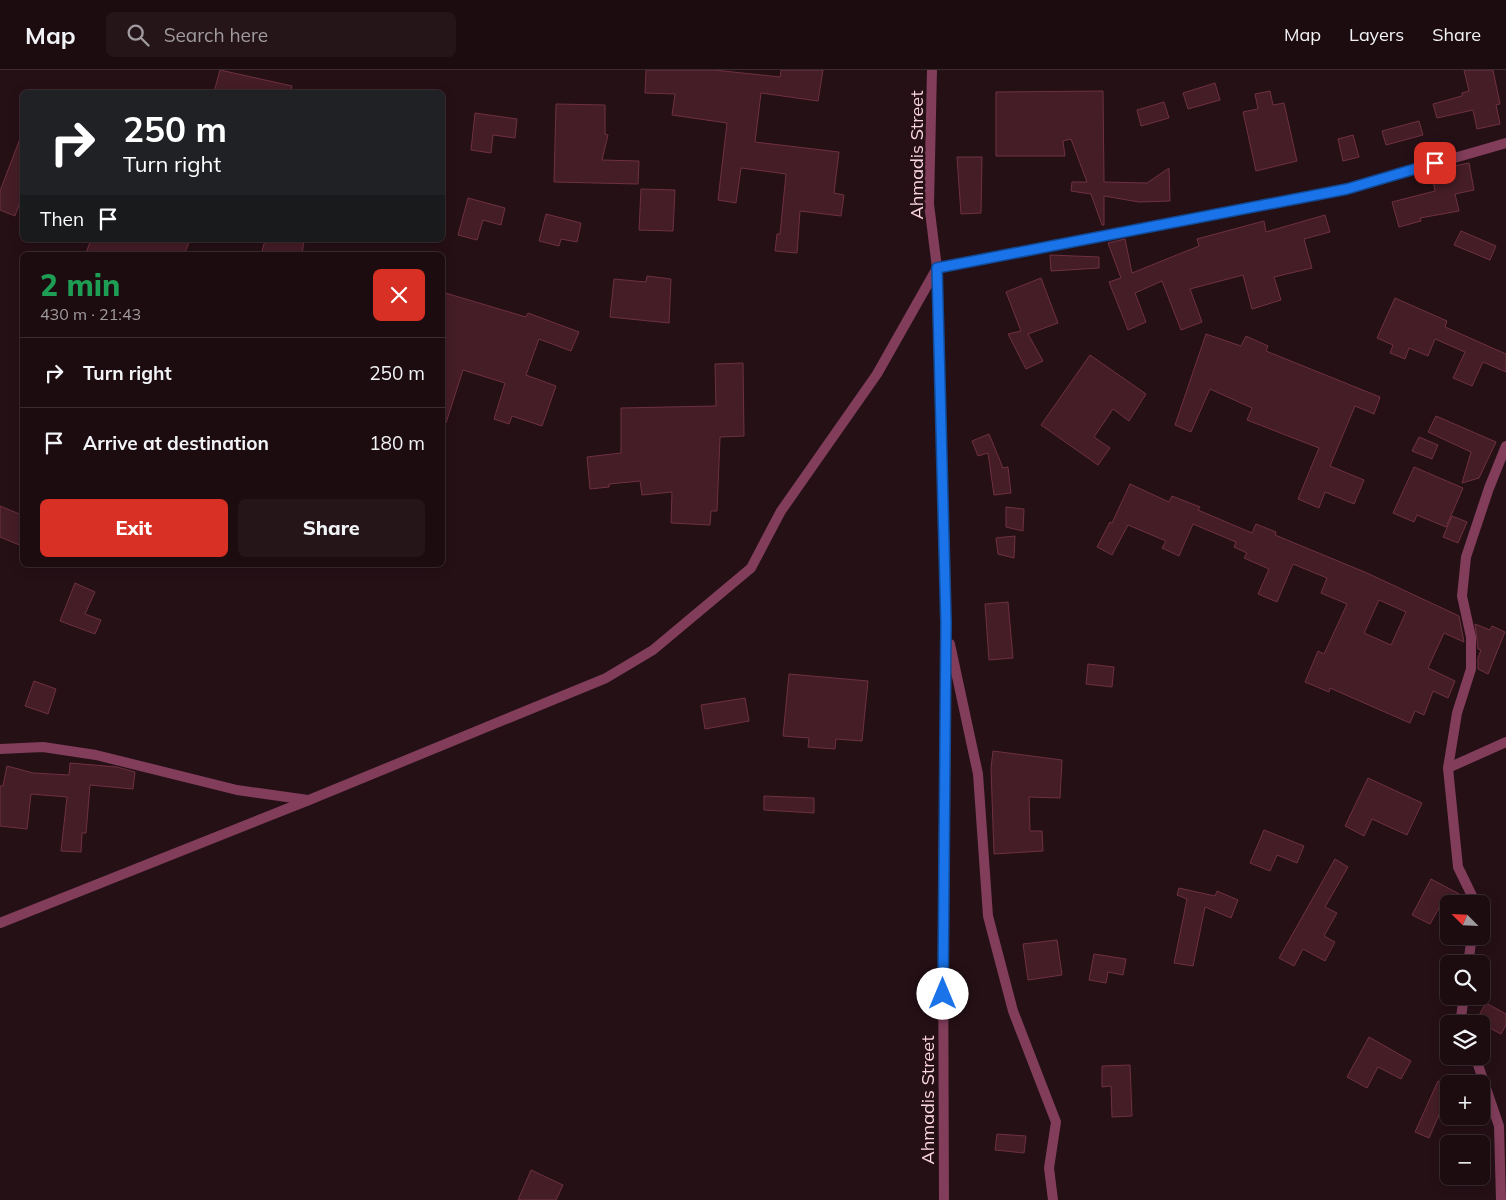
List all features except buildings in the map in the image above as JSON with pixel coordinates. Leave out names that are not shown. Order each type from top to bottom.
[{"type":"street","name":"Ahmadis Street","points":[[932,70],[929,204],[937,268],[946,623],[943,918],[944,1200]]},
{"type":"street","points":[[0,923],[309,800],[606,678],[653,650],[751,568],[780,511],[877,374],[937,268],[1347,189],[1506,143]]},
{"type":"street","points":[[1472,895],[1458,867],[1448,768],[1457,713],[1471,669],[1471,637],[1462,596],[1466,557],[1489,488],[1506,446]]},
{"type":"street","points":[[946,623],[978,774],[988,916],[1013,1011],[1056,1122],[1049,1168],[1053,1200]]},
{"type":"street","points":[[1448,768],[1506,742]]},
{"type":"street","points":[[0,750],[43,747],[96,755],[236,790],[309,800]]},
{"type":"street","points":[[1478,1065],[1499,1126],[1501,1200]]},
{"type":"route","points":[[943,994],[946,623],[937,268],[1347,189],[1435,163]]}]
